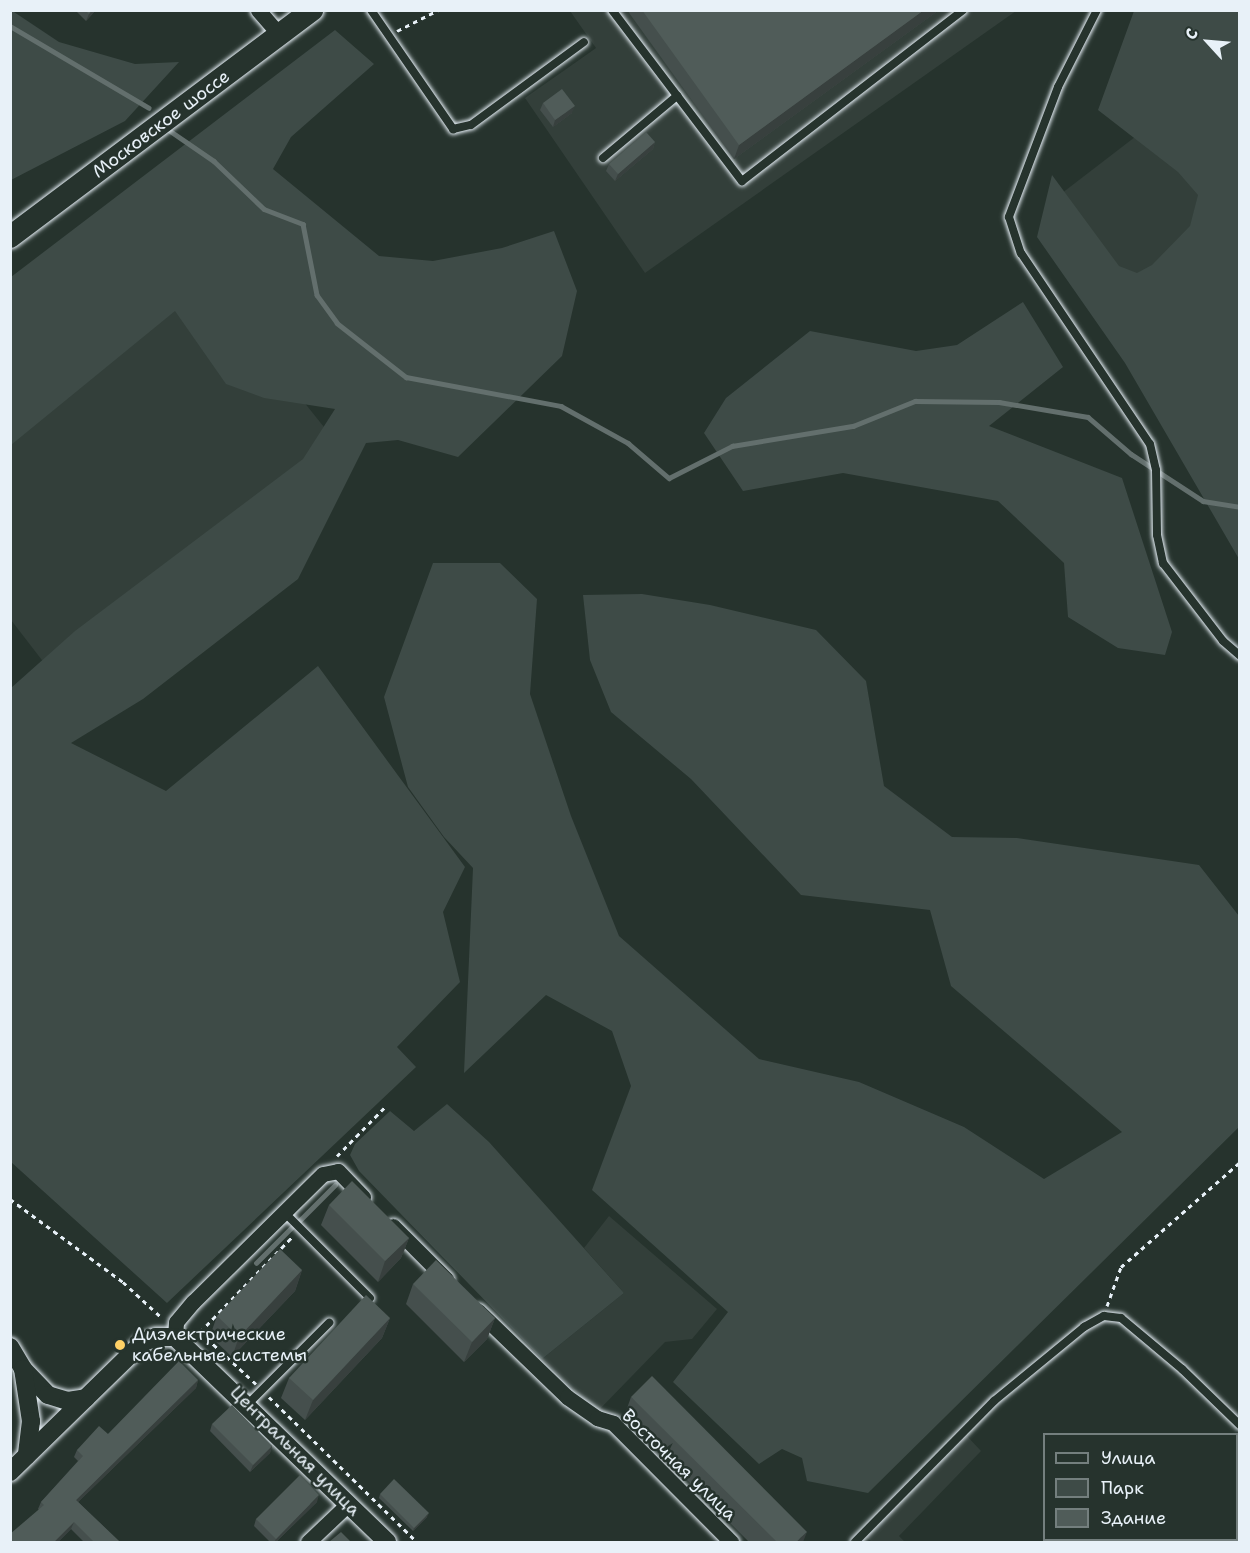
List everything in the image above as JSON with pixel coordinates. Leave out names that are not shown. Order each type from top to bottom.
[{"type":"main road","name":"Московское шоссе","points":[[10,237],[312,10]]},
{"type":"street","points":[[258,10],[280,35]]},
{"type":"street","points":[[10,1473],[142,1343],[156,1337],[175,1337],[176,1322],[193,1302],[283,1211],[334,1171]]},
{"type":"street","name":"Восточная улица","points":[[334,1171],[567,1397],[597,1418],[613,1423],[731,1542]]},
{"type":"street","name":"Центральная улица","points":[[175,1337],[248,1404],[387,1542]]},
{"type":"street","points":[[10,1347],[23,1369],[48,1395],[68,1401],[86,1398]]},
{"type":"street","points":[[23,1369],[31,1421],[27,1456]]},
{"type":"street","points":[[308,1542],[348,1504]]},
{"type":"lane","points":[[371,10],[453,129],[471,125],[584,42]]},
{"type":"lane","points":[[612,10],[742,181],[963,10]]},
{"type":"lane","points":[[1097,10],[1058,87],[1009,217],[1021,253],[1150,444],[1156,470],[1157,535],[1163,562],[1223,641],[1239,656]]},
{"type":"lane","points":[[603,158],[677,96]]},
{"type":"lane","points":[[283,1211],[370,1298]]},
{"type":"lane","points":[[859,1541],[994,1401],[1084,1327],[1104,1316],[1121,1318],[1182,1369],[1239,1425]]},
{"type":"lane","points":[[248,1404],[329,1323]]},
{"type":"path","points":[[388,34],[438,10]]},
{"type":"path","points":[[334,1171],[340,1152],[386,1106]]},
{"type":"path","points":[[1104,1316],[1121,1267],[1239,1162]]},
{"type":"path","points":[[10,1199],[123,1282],[161,1317],[175,1337]]},
{"type":"path","points":[[300,1228],[200,1332],[417,1542]]},
{"type":"shaded area","points":[[570,11],[1016,11],[645,273],[525,98],[596,48]]},
{"type":"shaded area","points":[[1239,57],[1239,462],[1053,200]]},
{"type":"shaded area","points":[[195,266],[340,447],[48,668],[11,620],[11,406]]},
{"type":"shaded area","points":[[609,1216],[717,1309],[692,1339],[665,1342],[597,1412],[542,1359],[624,1293],[584,1248]]},
{"type":"shaded area","points":[[967,1436],[981,1451],[899,1536],[905,1542],[872,1542],[866,1537]]},
{"type":"green space","points":[[11,10],[59,42],[135,64],[179,62],[125,121],[11,180]]},
{"type":"green space","points":[[1134,11],[1239,11],[1239,559],[1125,363],[1037,237],[1052,175],[1119,266],[1137,273],[1152,265],[1190,226],[1198,195],[1178,172],[1098,110]]},
{"type":"green space","points":[[335,30],[374,64],[291,137],[273,169],[379,256],[433,261],[502,248],[554,231],[577,291],[562,356],[458,457],[398,440],[366,443],[298,579],[143,699],[71,743],[166,791],[318,666],[465,867],[443,912],[460,982],[397,1047],[416,1067],[167,1303],[11,1162],[11,688],[75,631],[303,459],[335,409],[264,398],[226,384],[175,311],[11,445],[11,277]]},
{"type":"green space","points":[[1023,302],[1063,367],[989,426],[1122,478],[1172,632],[1165,655],[1118,648],[1068,617],[1064,563],[998,501],[843,473],[743,491],[704,433],[726,398],[810,331],[916,351],[957,345]]},
{"type":"green space","points":[[433,563],[500,563],[537,599],[530,694],[571,816],[619,936],[759,1059],[859,1082],[964,1127],[1044,1179],[1122,1132],[951,986],[930,910],[801,895],[691,779],[611,712],[590,660],[583,595],[642,594],[710,605],[816,630],[866,681],[884,786],[952,837],[1017,838],[1199,865],[1239,916],[1239,1127],[868,1493],[807,1481],[802,1458],[782,1449],[759,1464],[673,1382],[728,1312],[592,1190],[631,1086],[612,1031],[546,995],[464,1073],[473,868],[444,837],[408,787],[384,697]]},
{"type":"green space","points":[[447,1104],[489,1142],[624,1293],[542,1359],[359,1171],[350,1155],[355,1144],[390,1111],[414,1131]]},
{"type":"building","points":[[642,10],[924,10],[739,145]]},
{"type":"building","points":[[562,89],[575,106],[555,120],[543,103]]},
{"type":"building","points":[[646,132],[655,142],[618,174],[609,164]]},
{"type":"building","points":[[352,1181],[409,1238],[385,1261],[329,1205]]},
{"type":"building","points":[[280,1249],[302,1270],[239,1337],[217,1316]]},
{"type":"building","points":[[436,1260],[495,1318],[472,1342],[413,1284]]},
{"type":"building","points":[[366,1295],[390,1318],[313,1400],[289,1378]]},
{"type":"building","points":[[179,1361],[198,1380],[76,1500],[120,1542],[94,1542],[74,1522],[54,1542],[10,1542],[10,1534],[44,1505],[41,1502],[83,1456],[77,1450],[99,1426],[108,1434]]},
{"type":"building","points":[[652,1376],[807,1532],[796,1542],[777,1542],[631,1397]]},
{"type":"building","points":[[232,1405],[272,1446],[253,1465],[212,1424]]},
{"type":"building","points":[[300,1475],[319,1495],[276,1539],[256,1519]]},
{"type":"building","points":[[394,1479],[429,1513],[414,1528],[380,1494]]},
{"type":"building","points":[[341,1532],[351,1542],[329,1542]]},
{"type":"waterway","points":[[10,26],[149,108]]},
{"type":"waterway","points":[[166,128],[214,161],[264,209],[303,224],[317,295],[337,323],[406,377],[561,406],[628,443],[669,478],[732,446],[853,426],[915,401],[999,402],[1088,417],[1131,454],[1203,501],[1240,507]]},
{"type":"waterway","points":[[299,1221],[335,1185]]},
{"type":"waterway","points":[[256,1263],[292,1227]]},
{"type":"place","name":"Диэлектрические кабельные системы","points":[[120,1345]]}]
